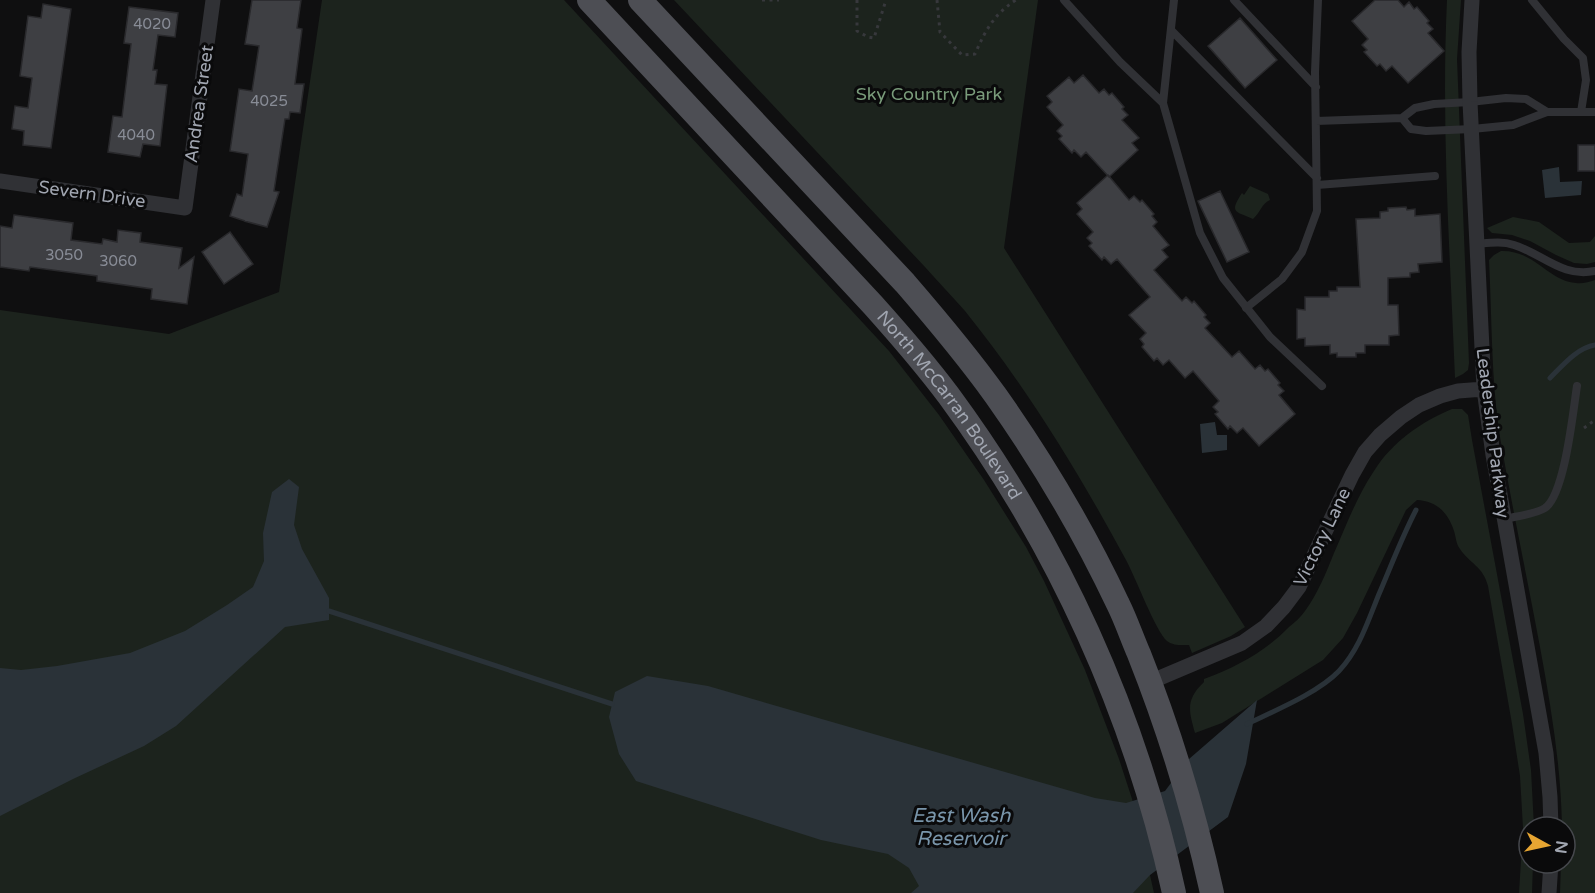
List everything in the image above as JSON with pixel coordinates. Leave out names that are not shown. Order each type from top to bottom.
[{"type":"main road","name":"North McCarran Boulevard","points":[[589,0],[873,305],[935,378],[1011,487],[1050,554],[1093,641],[1134,747],[1155,815],[1174,893]]},
{"type":"main road","name":"North McCarran Boulevard","points":[[640,0],[905,283],[946,331],[996,396],[1043,467],[1082,534],[1118,605],[1150,682],[1191,806],[1212,893]]},
{"type":"main road","points":[[1093,641],[1133,680],[1142,683],[1150,682]]},
{"type":"main road","points":[[1115,696],[1136,700],[1146,709],[1173,746]]},
{"type":"street","name":"Andrea Street","points":[[185,208],[213,0]]},
{"type":"street","name":"Leadership Parkway","points":[[1472,0],[1469,52],[1470,102],[1484,389],[1493,455],[1546,753],[1551,815]]},
{"type":"street","name":"Severn Drive","points":[[0,181],[185,208]]},
{"type":"street","name":"Victory Lane","points":[[1150,682],[1242,643],[1266,626],[1299,587],[1352,475],[1365,452],[1380,435],[1419,405],[1458,391],[1484,389]]},
{"type":"street","points":[[1549,893],[1550,875]]},
{"type":"lane","points":[[1064,0],[1120,62],[1163,103]]},
{"type":"lane","points":[[1174,0],[1163,103],[1200,233],[1223,278],[1246,308],[1270,338],[1322,386]]},
{"type":"lane","points":[[1234,0],[1316,87]]},
{"type":"lane","points":[[1246,308],[1282,279],[1302,252],[1317,211],[1318,0]]},
{"type":"lane","points":[[1532,0],[1583,58],[1586,80],[1581,112]]},
{"type":"lane","points":[[1171,30],[1317,181],[1435,176]]},
{"type":"lane","points":[[1316,120],[1402,118],[1415,108],[1434,104],[1506,98],[1526,99],[1547,111]]},
{"type":"lane","points":[[1402,118],[1411,129],[1426,131],[1513,124],[1547,111],[1595,112]]},
{"type":"lane","points":[[1476,244],[1512,244],[1569,272],[1595,271]]},
{"type":"lane","points":[[1504,519],[1535,512],[1551,502],[1561,476],[1577,386]]},
{"type":"path","points":[[762,0],[779,0]]},
{"type":"path","points":[[857,0],[857,31],[874,38],[886,0]]},
{"type":"path","points":[[938,0],[940,32],[962,55],[975,54],[987,27],[1006,6],[1016,0]]},
{"type":"green space","points":[[322,0],[564,0],[889,351],[939,415],[984,480],[1026,547],[1085,670],[1135,808],[1154,893],[0,893],[0,310],[169,334],[279,292]]},
{"type":"green space","name":"Sky Country Park","points":[[674,0],[1038,0],[1004,248],[1245,627],[1231,636],[1192,653],[1189,645],[1175,644],[1162,636],[1126,560],[1090,495],[1031,401],[988,340],[925,267]]},
{"type":"green space","points":[[1447,0],[1461,0],[1457,59],[1469,363],[1468,370],[1455,378],[1446,142]]},
{"type":"green space","points":[[1250,186],[1268,194],[1270,200],[1253,219],[1238,213],[1235,208],[1242,193],[1244,195]]},
{"type":"green space","points":[[1513,217],[1539,222],[1569,243],[1590,242],[1595,236],[1595,262],[1574,263],[1530,241],[1512,235],[1492,233],[1487,228]]},
{"type":"green space","points":[[1501,251],[1523,255],[1566,281],[1581,283],[1595,280],[1595,893],[1560,893],[1561,875],[1577,875],[1577,815],[1561,815],[1560,782],[1548,692],[1500,437],[1492,349],[1489,260]]},
{"type":"green space","points":[[1452,409],[1462,409],[1468,415],[1523,714],[1531,770],[1533,815],[1522,815],[1520,776],[1486,579],[1480,569],[1459,547],[1445,513],[1435,505],[1424,501],[1417,500],[1406,510],[1357,613],[1343,638],[1323,660],[1222,723],[1195,733],[1191,718],[1191,700],[1204,679],[1239,664],[1260,651],[1280,636],[1303,613],[1321,583],[1357,501],[1381,461],[1398,442],[1429,420]]},
{"type":"green space","points":[[1520,875],[1533,875],[1532,893],[1519,893]]},
{"type":"water","points":[[1559,167],[1560,182],[1582,181],[1581,195],[1545,198],[1542,170]]},
{"type":"water","points":[[1215,422],[1217,435],[1227,435],[1227,450],[1202,453],[1200,424]]},
{"type":"water","points":[[289,479],[299,487],[294,525],[302,549],[329,598],[329,620],[285,627],[176,726],[144,746],[0,816],[0,668],[21,670],[57,666],[130,653],[185,631],[227,605],[253,587],[264,561],[263,533],[272,492]]},
{"type":"water","name":"East Wash Reservoir","points":[[647,676],[708,686],[1095,798],[1126,803],[1165,791],[1189,759],[1257,700],[1246,764],[1228,817],[1150,875],[1133,893],[911,893],[919,886],[909,868],[888,854],[821,840],[636,781],[619,754],[609,717],[615,692]]},
{"type":"building","points":[[252,0],[301,0],[297,28],[302,29],[295,84],[304,84],[300,113],[290,112],[289,119],[285,119],[274,191],[279,192],[267,227],[230,216],[237,194],[242,196],[248,154],[230,151],[239,89],[252,91],[259,46],[245,44]]},
{"type":"building","points":[[1375,0],[1398,0],[1404,7],[1409,2],[1414,9],[1417,7],[1433,29],[1428,33],[1444,51],[1408,83],[1392,66],[1386,71],[1380,64],[1377,66],[1364,52],[1367,50],[1362,45],[1368,39],[1352,21]]},
{"type":"building","points":[[43,4],[71,9],[51,148],[23,145],[24,131],[12,129],[15,106],[28,108],[32,78],[20,76],[28,16],[41,18]]},
{"type":"building","points":[[129,7],[178,13],[175,37],[158,35],[153,70],[157,70],[155,84],[167,85],[160,146],[143,144],[140,157],[108,152],[113,116],[122,117],[131,44],[124,43]]},
{"type":"building","points":[[1240,18],[1277,60],[1245,88],[1208,46]]},
{"type":"building","points":[[1083,75],[1099,93],[1104,89],[1109,95],[1112,93],[1128,115],[1122,120],[1139,138],[1132,143],[1138,150],[1109,177],[1086,152],[1081,157],[1074,150],[1072,153],[1059,139],[1062,136],[1057,131],[1063,125],[1047,107],[1052,102],[1047,96],[1069,77],[1074,83]]},
{"type":"building","points":[[1578,145],[1595,145],[1595,171],[1578,171]]},
{"type":"building","points":[[1108,175],[1129,200],[1134,196],[1140,202],[1142,200],[1154,214],[1152,216],[1157,222],[1153,226],[1169,245],[1162,250],[1168,257],[1154,270],[1182,301],[1186,297],[1192,303],[1194,301],[1210,323],[1205,328],[1232,357],[1239,351],[1255,369],[1260,365],[1265,371],[1268,369],[1280,383],[1278,385],[1284,391],[1279,395],[1295,414],[1259,446],[1243,428],[1237,433],[1230,426],[1228,429],[1215,414],[1218,412],[1213,407],[1219,401],[1193,371],[1185,378],[1169,360],[1163,365],[1157,358],[1154,361],[1142,347],[1144,344],[1140,339],[1146,333],[1129,315],[1150,297],[1117,259],[1111,264],[1104,257],[1102,260],[1089,246],[1092,243],[1087,238],[1093,232],[1077,214],[1082,209],[1077,203]]},
{"type":"building","points":[[1220,191],[1249,252],[1227,262],[1198,201]]},
{"type":"building","points":[[1406,207],[1407,210],[1415,209],[1415,216],[1440,214],[1442,262],[1418,264],[1419,272],[1410,273],[1410,277],[1388,278],[1388,305],[1398,305],[1399,335],[1389,336],[1389,345],[1365,345],[1365,353],[1356,353],[1356,357],[1337,357],[1337,353],[1330,354],[1330,345],[1305,346],[1305,338],[1297,339],[1297,309],[1305,310],[1305,297],[1329,297],[1329,291],[1337,291],[1337,287],[1360,287],[1356,219],[1380,218],[1380,212],[1388,211],[1388,208]]},
{"type":"building","points":[[14,215],[73,223],[71,240],[102,244],[103,239],[117,242],[118,230],[141,233],[140,242],[182,248],[179,268],[194,257],[187,304],[151,299],[152,289],[97,281],[97,276],[30,267],[29,271],[0,267],[0,226],[12,228]]},
{"type":"building","points":[[230,232],[253,264],[224,284],[202,252]]},
{"type":"waterway","points":[[1550,378],[1576,353],[1595,345]]},
{"type":"waterway","points":[[1247,724],[1320,687],[1346,663],[1362,635],[1416,510]]},
{"type":"waterway","points":[[329,611],[612,704]]}]
